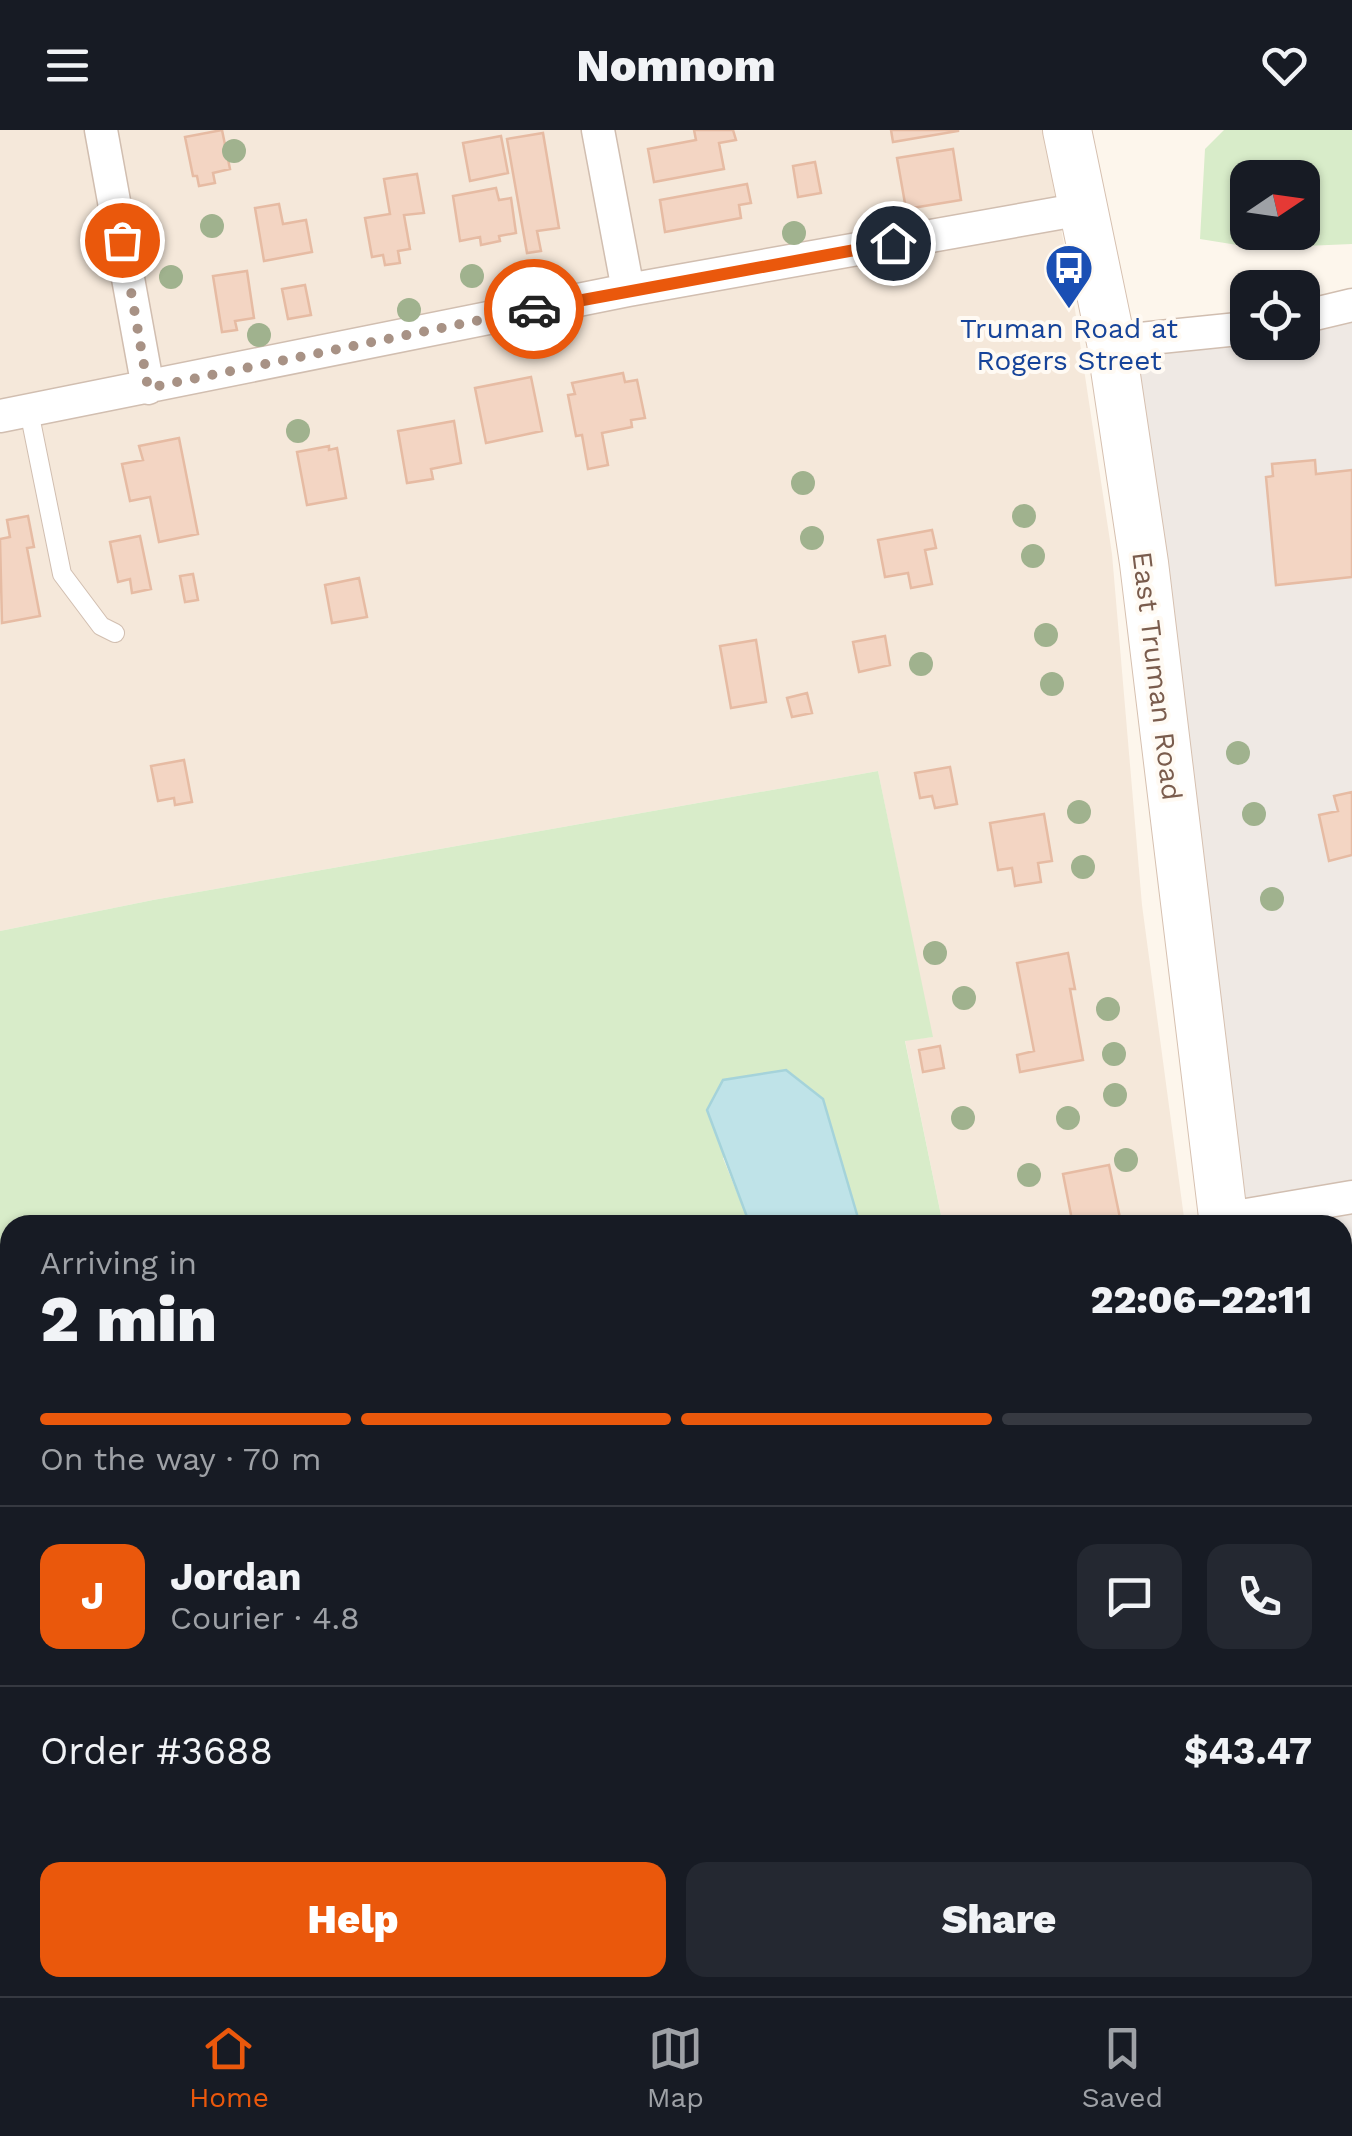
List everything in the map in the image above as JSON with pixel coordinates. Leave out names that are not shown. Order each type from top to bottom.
[{"type":"main road","name":"East Truman Road","points":[[1068,130],[1110,342],[1144,563],[1223,1215]]},
{"type":"street","points":[[102,130],[148,388]]},
{"type":"street","points":[[598,130],[628,290]]},
{"type":"street","points":[[14,414],[628,290],[1082,210]]},
{"type":"street","points":[[1320,313],[1352,305]]},
{"type":"street","points":[[1110,342],[1230,330]]},
{"type":"street","points":[[1260,1215],[1352,1197]]},
{"type":"lane","points":[[14,414],[62,574],[101,626],[115,634]]},
{"type":"shaded area","points":[[0,130],[1043,130],[1070,277],[1112,554],[1142,905],[1184,1215],[941,1215],[905,1040],[932,1037],[878,771],[153,900],[0,931]]},
{"type":"shaded area","points":[[1352,292],[1352,1215],[1223,1215],[1111,342],[1230,342],[1230,360],[1320,360],[1320,299]]},
{"type":"green space","points":[[1224,130],[1352,130],[1352,244],[1320,245],[1320,160],[1230,160],[1230,244],[1200,239],[1205,149]]},
{"type":"green space","points":[[878,771],[933,1037],[905,1041],[941,1215],[857,1215],[823,1099],[723,1158],[746,1215],[0,1215],[0,931],[153,900]]},
{"type":"water","points":[[786,1070],[823,1099],[857,1215],[746,1215],[707,1110],[723,1080]]},
{"type":"building","points":[[222,130],[230,169],[213,173],[215,183],[199,186],[197,176],[193,176],[185,137]]},
{"type":"building","points":[[694,130],[733,130],[736,140],[719,143],[724,169],[654,182],[648,149],[696,140]]},
{"type":"building","points":[[891,130],[958,130],[958,131],[893,142]]},
{"type":"building","points":[[543,133],[559,228],[537,231],[541,251],[527,253],[507,139]]},
{"type":"building","points":[[501,136],[508,173],[470,181],[463,143]]},
{"type":"building","points":[[953,149],[961,200],[906,209],[897,158]]},
{"type":"building","points":[[815,162],[821,193],[798,197],[793,166]]},
{"type":"building","points":[[417,174],[424,213],[404,215],[410,249],[398,251],[400,263],[385,265],[383,255],[372,257],[365,218],[390,214],[384,179]]},
{"type":"building","points":[[747,184],[751,203],[739,205],[741,218],[665,232],[660,200]]},
{"type":"building","points":[[496,188],[499,200],[511,198],[516,233],[481,245],[480,237],[460,241],[453,196]]},
{"type":"building","points":[[279,204],[283,224],[306,220],[312,252],[264,261],[255,208]]},
{"type":"building","points":[[247,271],[254,318],[235,321],[237,330],[222,332],[213,276]]},
{"type":"building","points":[[305,285],[311,315],[288,319],[282,289]]},
{"type":"building","points":[[623,373],[625,382],[637,380],[645,418],[631,420],[632,427],[602,433],[608,465],[588,469],[582,435],[576,436],[568,395],[575,394],[572,383]]},
{"type":"building","points":[[531,377],[542,431],[486,443],[475,388]]},
{"type":"building","points":[[454,421],[461,463],[431,469],[433,479],[407,483],[398,431]]},
{"type":"building","points":[[179,438],[198,534],[159,542],[150,497],[130,501],[122,464],[143,460],[139,446]]},
{"type":"building","points":[[329,446],[329,450],[337,448],[346,498],[307,505],[297,452]]},
{"type":"building","points":[[1315,460],[1316,474],[1352,470],[1352,577],[1276,585],[1266,477],[1273,476],[1272,464]]},
{"type":"building","points":[[28,516],[34,547],[27,548],[40,616],[2,623],[0,539],[10,537],[7,520]]},
{"type":"building","points":[[932,530],[936,548],[925,550],[932,584],[911,588],[908,573],[885,577],[878,540]]},
{"type":"building","points":[[140,536],[151,589],[132,593],[130,579],[118,582],[110,542]]},
{"type":"building","points":[[193,574],[198,600],[185,602],[180,576]]},
{"type":"building","points":[[359,578],[367,617],[332,623],[325,585]]},
{"type":"building","points":[[885,636],[890,665],[859,672],[853,642]]},
{"type":"building","points":[[756,640],[766,702],[731,708],[720,646]]},
{"type":"building","points":[[807,693],[812,713],[792,717],[787,698]]},
{"type":"building","points":[[184,760],[192,802],[175,805],[174,798],[158,801],[151,766]]},
{"type":"building","points":[[950,767],[957,804],[935,808],[932,796],[920,798],[915,773]]},
{"type":"building","points":[[1352,792],[1352,855],[1329,861],[1319,815],[1338,811],[1334,796]]},
{"type":"building","points":[[1044,814],[1052,861],[1038,863],[1041,882],[1015,886],[1012,868],[998,870],[990,823]]},
{"type":"building","points":[[1068,953],[1075,989],[1070,989],[1083,1060],[1020,1072],[1017,1055],[1034,1051],[1017,963]]},
{"type":"building","points":[[940,1046],[944,1068],[923,1072],[919,1050]]},
{"type":"building","points":[[1109,1165],[1119,1215],[1071,1215],[1063,1174]]},
{"type":"way so far","points":[[122,240],[148,388],[534,309]]},
{"type":"place","name":"Truman Road at Rogers Street","points":[[1069,310]]},
{"type":"route","points":[[534,309],[893,243]]}]
